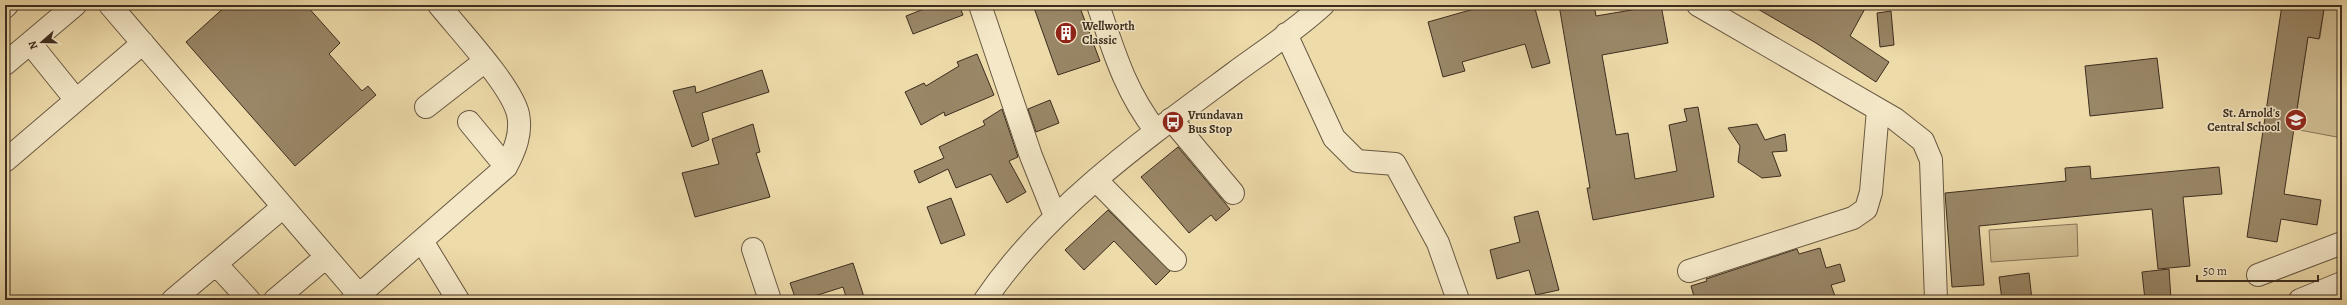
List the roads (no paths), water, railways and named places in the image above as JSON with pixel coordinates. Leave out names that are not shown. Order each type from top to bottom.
[{"type":"street","points":[[5,64],[75,5]]},
{"type":"street","points":[[110,5],[326,257],[356,297],[506,167],[518,143],[518,116],[514,100],[438,5]]},
{"type":"street","points":[[980,5],[1031,156],[1055,216]]},
{"type":"street","points":[[1098,5],[1125,81],[1138,108],[1163,125],[1232,193]]},
{"type":"street","points":[[985,300],[999,280],[1055,216],[1163,125],[1323,5]]},
{"type":"street","points":[[1698,5],[1895,119],[1923,141],[1931,160],[1936,300]]},
{"type":"street","points":[[1286,34],[1334,138],[1357,161],[1395,164],[1438,243],[1458,300]]},
{"type":"street","points":[[30,43],[76,100]]},
{"type":"street","points":[[5,161],[143,43]]},
{"type":"street","points":[[426,107],[485,62]]},
{"type":"street","points":[[1689,271],[1853,218],[1866,209],[1871,192],[1878,110]]},
{"type":"street","points":[[469,122],[506,167]]},
{"type":"street","points":[[1097,180],[1175,260]]},
{"type":"street","points":[[173,300],[283,207]]},
{"type":"street","points":[[422,241],[458,300]]},
{"type":"street","points":[[2258,275],[2342,243]]},
{"type":"street","points":[[753,249],[770,300]]},
{"type":"street","points":[[275,300],[326,257]]},
{"type":"street","points":[[216,264],[249,300]]},
{"type":"street","points":[[2300,300],[2342,283]]},
{"type":"place","name":"Wellworth Classic","points":[[1066,33]]},
{"type":"place","name":"St. Arnold's Central School","points":[[2296,120]]},
{"type":"place","name":"Vrundavan Bus Stop","points":[[1173,122]]}]
